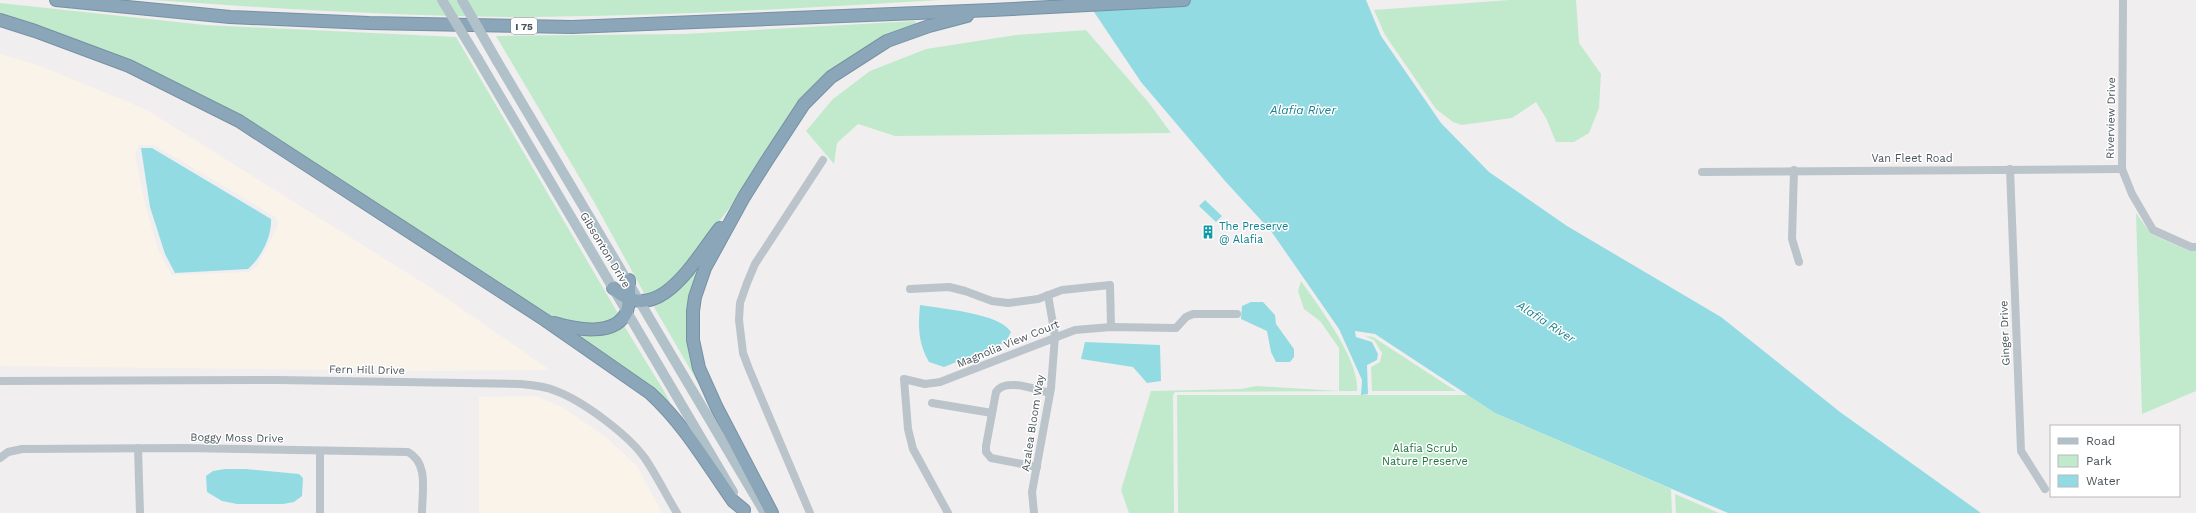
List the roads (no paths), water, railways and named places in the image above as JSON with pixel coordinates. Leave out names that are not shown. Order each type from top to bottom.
[{"type":"highway","name":"I 75","points":[[56,0],[230,17],[369,23],[572,27],[992,10],[1184,0]]},
{"type":"highway","points":[[772,513],[704,381],[693,340],[693,312],[699,283],[710,258],[744,197],[804,104],[831,76],[858,57],[887,40],[929,26],[992,10]]},
{"type":"highway","points":[[0,20],[35,30],[129,66],[238,121],[545,320],[650,393],[662,404],[678,422],[734,501],[744,511]]},
{"type":"highway","points":[[628,305],[662,296],[676,284],[744,197]]},
{"type":"highway","points":[[545,320],[566,327],[599,329],[618,322],[628,305],[629,280]]},
{"type":"highway","points":[[613,288],[628,305]]},
{"type":"main road","name":"Gibsonton Drive","points":[[442,0],[613,288]]},
{"type":"main road","name":"Gibsonton Drive","points":[[462,0],[642,302],[765,513]]},
{"type":"main road","points":[[628,305],[744,511]]},
{"type":"street","name":"Riverview Drive","points":[[2123,0],[2122,169],[2132,194],[2153,230],[2191,247],[2196,247]]},
{"type":"street","points":[[810,513],[748,369],[743,353],[739,320],[740,303],[755,264],[823,160]]},
{"type":"street","name":"Ginger Drive","points":[[2010,169],[2021,451],[2045,490]]},
{"type":"street","name":"Van Fleet Road","points":[[1702,172],[1794,170],[2122,169]]},
{"type":"street","points":[[1794,170],[1792,239],[1799,262]]},
{"type":"street","points":[[910,289],[949,287],[992,301],[1008,304],[1028,301],[1062,290],[1110,285],[1111,327]]},
{"type":"street","name":"Azalea Bloom Way","points":[[1034,513],[1032,492],[1050,393],[1055,336],[1048,295]]},
{"type":"street","name":"Magnolia View Court","points":[[948,513],[912,450],[908,429],[904,379],[925,384],[940,382],[1055,336],[1075,330],[1111,327],[1176,328],[1186,317],[1193,314],[1237,314]]},
{"type":"street","name":"Fern Hill Drive","points":[[0,381],[278,380],[520,384],[539,386],[572,398],[616,428],[632,443],[644,458],[677,513]]},
{"type":"street","points":[[1037,466],[999,460],[988,455],[986,446],[996,392],[1002,385],[1050,393]]},
{"type":"street","points":[[932,403],[992,413]]},
{"type":"street","points":[[138,448],[140,513]]},
{"type":"street","name":"Boggy Moss Drive","points":[[0,458],[8,452],[22,450],[138,448],[408,452],[416,456],[422,470],[422,513]]},
{"type":"street","points":[[320,450],[320,513]]},
{"type":"water","name":"Alafia River","points":[[1086,0],[1366,0],[1381,36],[1441,123],[1489,172],[1567,226],[1721,317],[1840,412],[1981,513],[1728,513],[1495,413],[1375,334],[1355,331],[1356,337],[1372,342],[1378,354],[1377,360],[1367,365],[1368,394],[1361,395],[1362,380],[1339,329],[1271,231],[1225,181],[1141,82]]},
{"type":"water","points":[[141,148],[152,148],[271,219],[270,232],[265,246],[257,259],[248,269],[175,273],[165,254],[150,207]]},
{"type":"water","points":[[1205,200],[1222,216],[1216,222],[1199,206]]},
{"type":"water","points":[[1251,302],[1263,302],[1275,315],[1276,324],[1294,349],[1294,357],[1290,362],[1276,362],[1271,352],[1267,331],[1241,319],[1242,306]]},
{"type":"water","points":[[920,305],[956,310],[983,316],[995,320],[1011,332],[1006,342],[944,367],[929,362],[925,355],[919,327]]},
{"type":"water","points":[[1085,342],[1160,345],[1161,381],[1147,383],[1133,367],[1081,359]]},
{"type":"water","points":[[225,469],[246,469],[299,474],[303,478],[302,496],[294,502],[283,504],[237,504],[222,501],[207,492],[206,476],[213,471]]},
{"type":"place","name":"The Preserve @ Alafia","points":[[1208,232]]},
{"type":"park label","name":"Alafia Scrub Nature Preserve","points":[[1425,454]]}]
